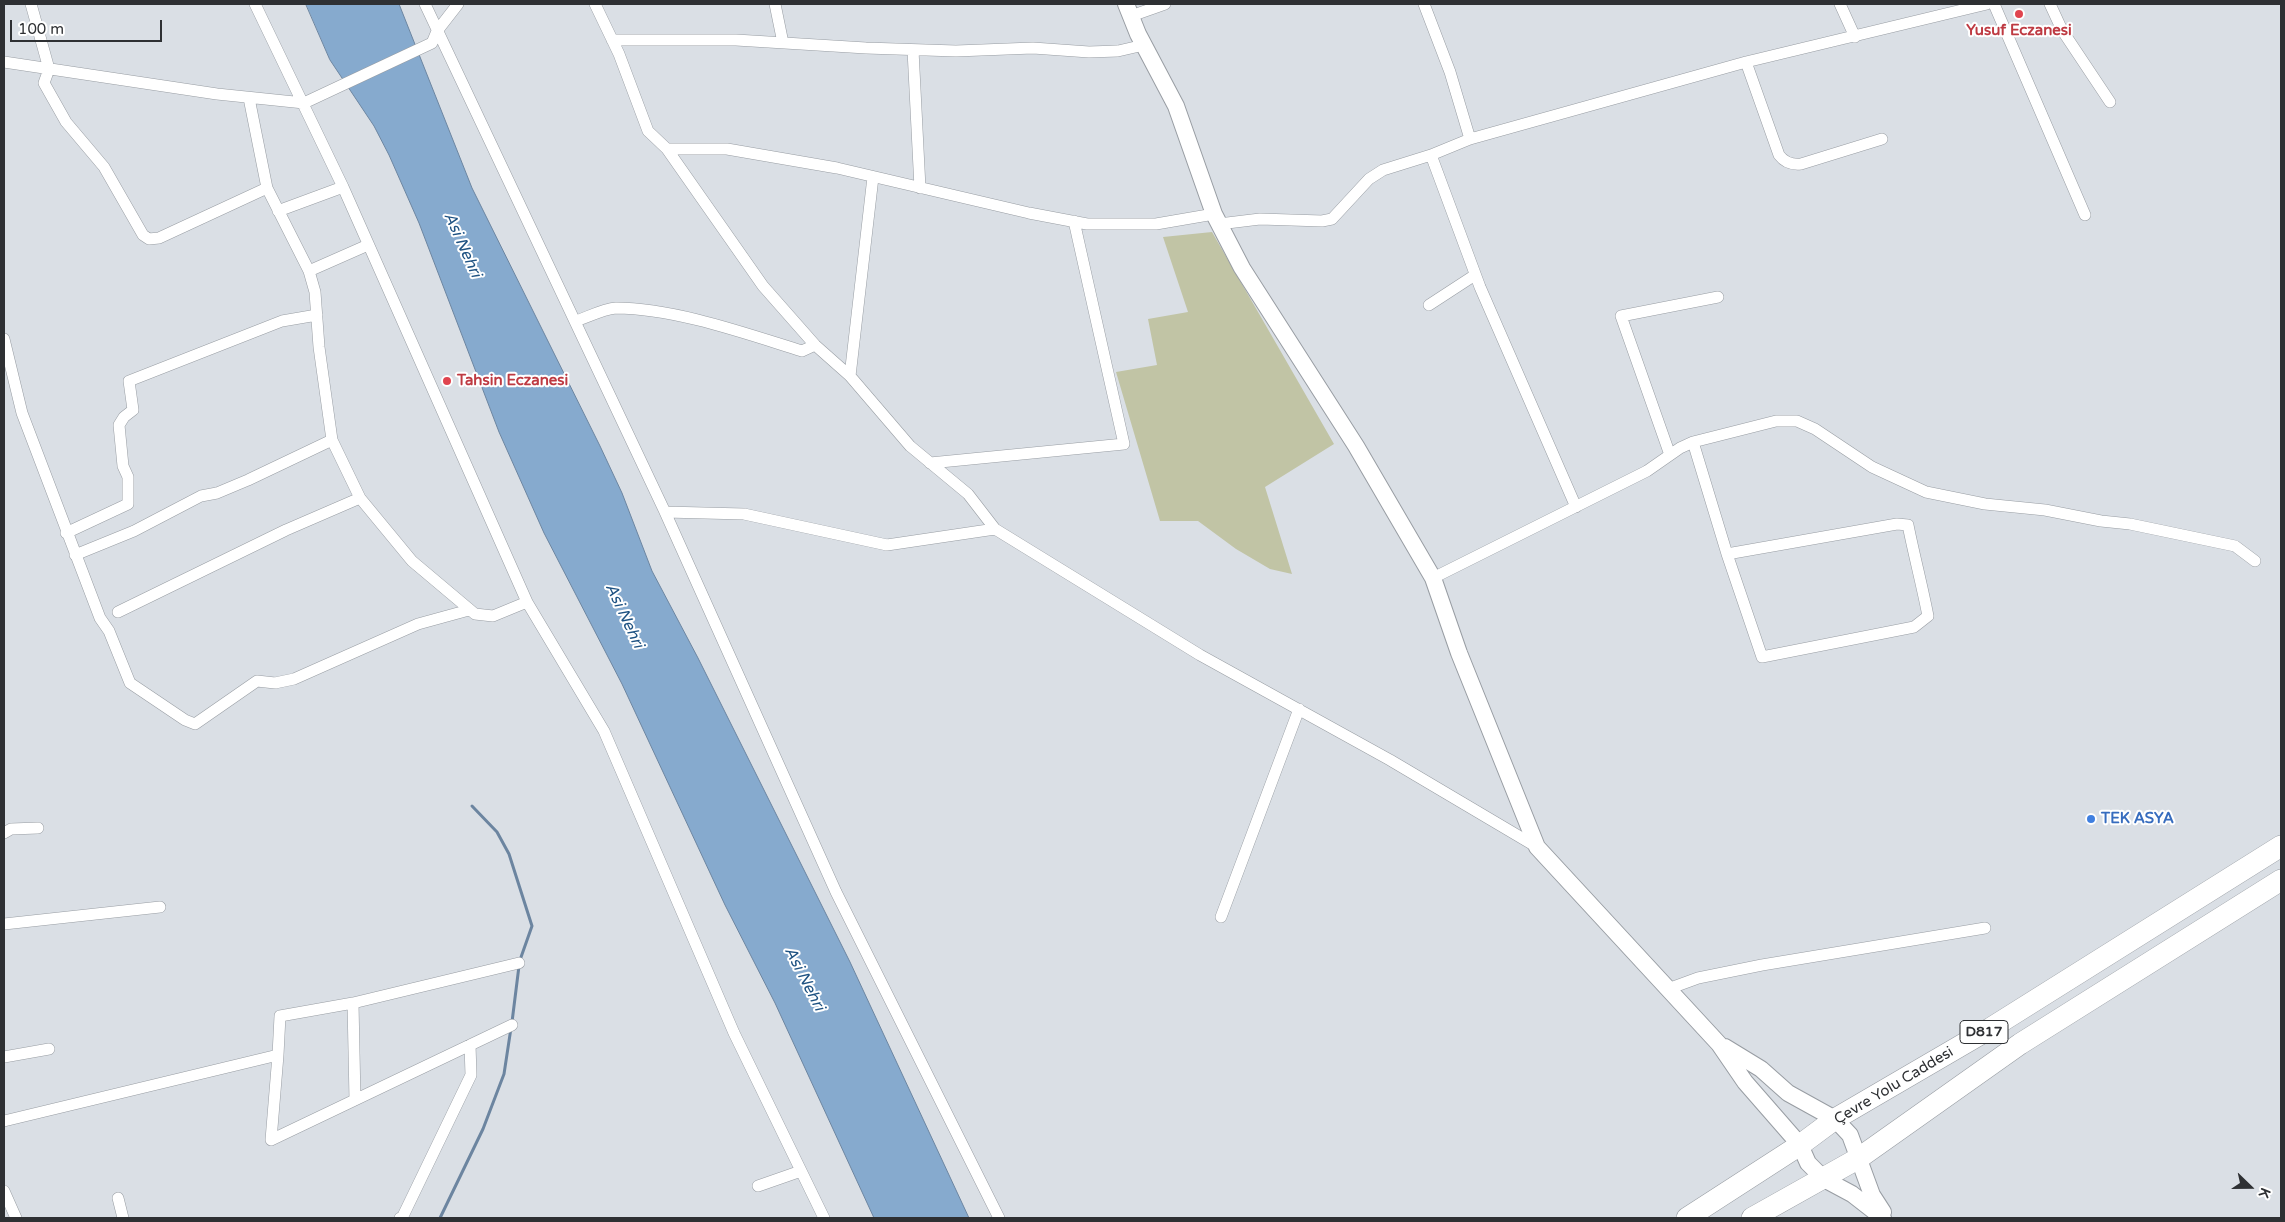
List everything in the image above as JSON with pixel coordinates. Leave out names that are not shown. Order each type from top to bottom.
[{"type":"highway","name":"Çevre Yolu Caddesi","points":[[1687,1218],[1800,1145],[1835,1119],[1991,1028],[2281,846]]},
{"type":"highway","name":"D817","points":[[1752,1218],[1859,1158],[2020,1044],[2281,880]]},
{"type":"street","points":[[31,4],[49,68],[44,83],[53,101],[66,122],[104,167],[143,234],[149,239],[159,238],[267,188]]},
{"type":"street","points":[[255,4],[343,186],[527,602],[604,731],[734,1033],[824,1218]]},
{"type":"street","points":[[424,4],[576,321],[836,892],[999,1218]]},
{"type":"street","points":[[4,62],[248,98],[304,103],[432,42],[437,31],[458,4]]},
{"type":"street","points":[[596,4],[648,131],[667,149],[763,286],[815,345],[850,376],[910,446],[968,494],[995,529],[1200,655],[1390,760],[1537,847],[1719,1044],[1745,1082],[1800,1145],[1808,1163],[1824,1179],[1852,1194],[1883,1218]]},
{"type":"street","points":[[775,4],[783,43]]},
{"type":"street","points":[[1165,4],[1129,10],[1144,45],[1176,106],[1217,219],[1242,268],[1356,446],[1433,578],[1459,653],[1537,847]]},
{"type":"street","points":[[1424,4],[1450,72],[1470,139]]},
{"type":"street","points":[[1840,4],[1855,37]]},
{"type":"street","points":[[667,149],[728,149],[873,177],[1086,224],[1156,224],[1217,219],[1322,221],[1332,219],[1369,179],[1383,170],[1431,155],[1470,139],[1746,62],[1987,4]]},
{"type":"street","points":[[1994,4],[2085,215]]},
{"type":"street","points":[[2050,4],[2062,30],[2110,102]]},
{"type":"street","points":[[612,40],[783,43],[956,51],[1033,48],[1089,52],[1118,51],[1144,45]]},
{"type":"street","points":[[913,50],[920,188]]},
{"type":"street","points":[[1746,62],[1779,155],[1787,163],[1793,165],[1801,164],[1882,139]]},
{"type":"street","points":[[248,98],[267,188],[309,271],[315,292],[319,347],[332,440],[360,498],[412,560],[475,614],[493,616],[527,602]]},
{"type":"street","points":[[1431,155],[1476,275],[1576,507]]},
{"type":"street","points":[[850,376],[873,177]]},
{"type":"street","points":[[278,211],[343,186]]},
{"type":"street","points":[[930,463],[1124,444],[1074,221]]},
{"type":"street","points":[[309,271],[368,245]]},
{"type":"street","points":[[1429,305],[1476,275]]},
{"type":"street","points":[[1670,454],[1622,316],[1718,297]]},
{"type":"street","points":[[576,321],[614,308],[670,314],[802,351],[815,345]]},
{"type":"street","points":[[66,533],[128,504],[128,477],[123,466],[119,425],[124,417],[133,410],[129,381],[282,321],[317,315]]},
{"type":"street","points":[[4,339],[22,413],[66,533],[100,618],[109,631],[130,683],[185,720],[195,724],[257,681],[275,683],[294,679],[418,624],[469,610]]},
{"type":"street","points":[[1433,578],[1647,471],[1670,454],[1693,442],[1776,421],[1797,421],[1815,429],[1872,467],[1926,492],[1985,504],[2045,510],[2101,521],[2130,524],[2235,546],[2255,561]]},
{"type":"street","points":[[75,555],[134,531],[201,496],[217,493],[248,480],[332,440]]},
{"type":"street","points":[[1693,442],[1727,554],[1762,657],[1907,629],[1922,623],[1928,616],[1924,587],[1918,572],[1908,525],[1897,524],[1727,554]]},
{"type":"street","points":[[118,612],[286,530],[360,498]]},
{"type":"street","points":[[664,512],[744,514],[887,545],[995,529]]},
{"type":"street","points":[[1221,917],[1299,709]]},
{"type":"street","points":[[4,833],[11,829],[38,828]]},
{"type":"street","points":[[4,924],[160,907]]},
{"type":"street","points":[[1668,989],[1698,978],[1762,965],[1985,928]]},
{"type":"street","points":[[512,1025],[271,1140],[280,1016],[353,1003],[520,963]]},
{"type":"street","points":[[353,1003],[355,1100]]},
{"type":"street","points":[[1719,1044],[1761,1069],[1788,1093],[1835,1119],[1850,1135],[1872,1195],[1887,1218]]},
{"type":"street","points":[[400,1218],[402,1218],[471,1075],[470,1045]]},
{"type":"street","points":[[4,1057],[49,1049]]},
{"type":"street","points":[[4,1121],[278,1055]]},
{"type":"street","points":[[758,1186],[801,1171]]},
{"type":"street","points":[[4,1191],[16,1218]]},
{"type":"street","points":[[118,1198],[123,1218]]},
{"type":"green space","points":[[1212,232],[1334,444],[1265,487],[1292,574],[1270,569],[1236,549],[1198,521],[1160,521],[1116,372],[1157,365],[1148,319],[1188,312],[1163,237]]},
{"type":"water","name":"Asi Nehri","points":[[306,4],[399,4],[472,188],[600,446],[622,493],[652,571],[698,658],[850,962],[969,1218],[874,1218],[775,1003],[725,905],[622,684],[544,533],[499,432],[419,223],[389,155],[374,126],[330,60]]},
{"type":"waterway","points":[[472,806],[497,832],[509,854],[532,926],[520,960]]},
{"type":"waterway","points":[[512,1022],[519,966]]},
{"type":"waterway","points":[[440,1218],[483,1129],[504,1074],[511,1028]]},
{"type":"place","name":"Yusuf Eczanesi","points":[[2019,14]]},
{"type":"place","name":"Tahsin Eczanesi","points":[[447,381]]},
{"type":"place","name":"TEK ASYA","points":[[2091,819]]}]
